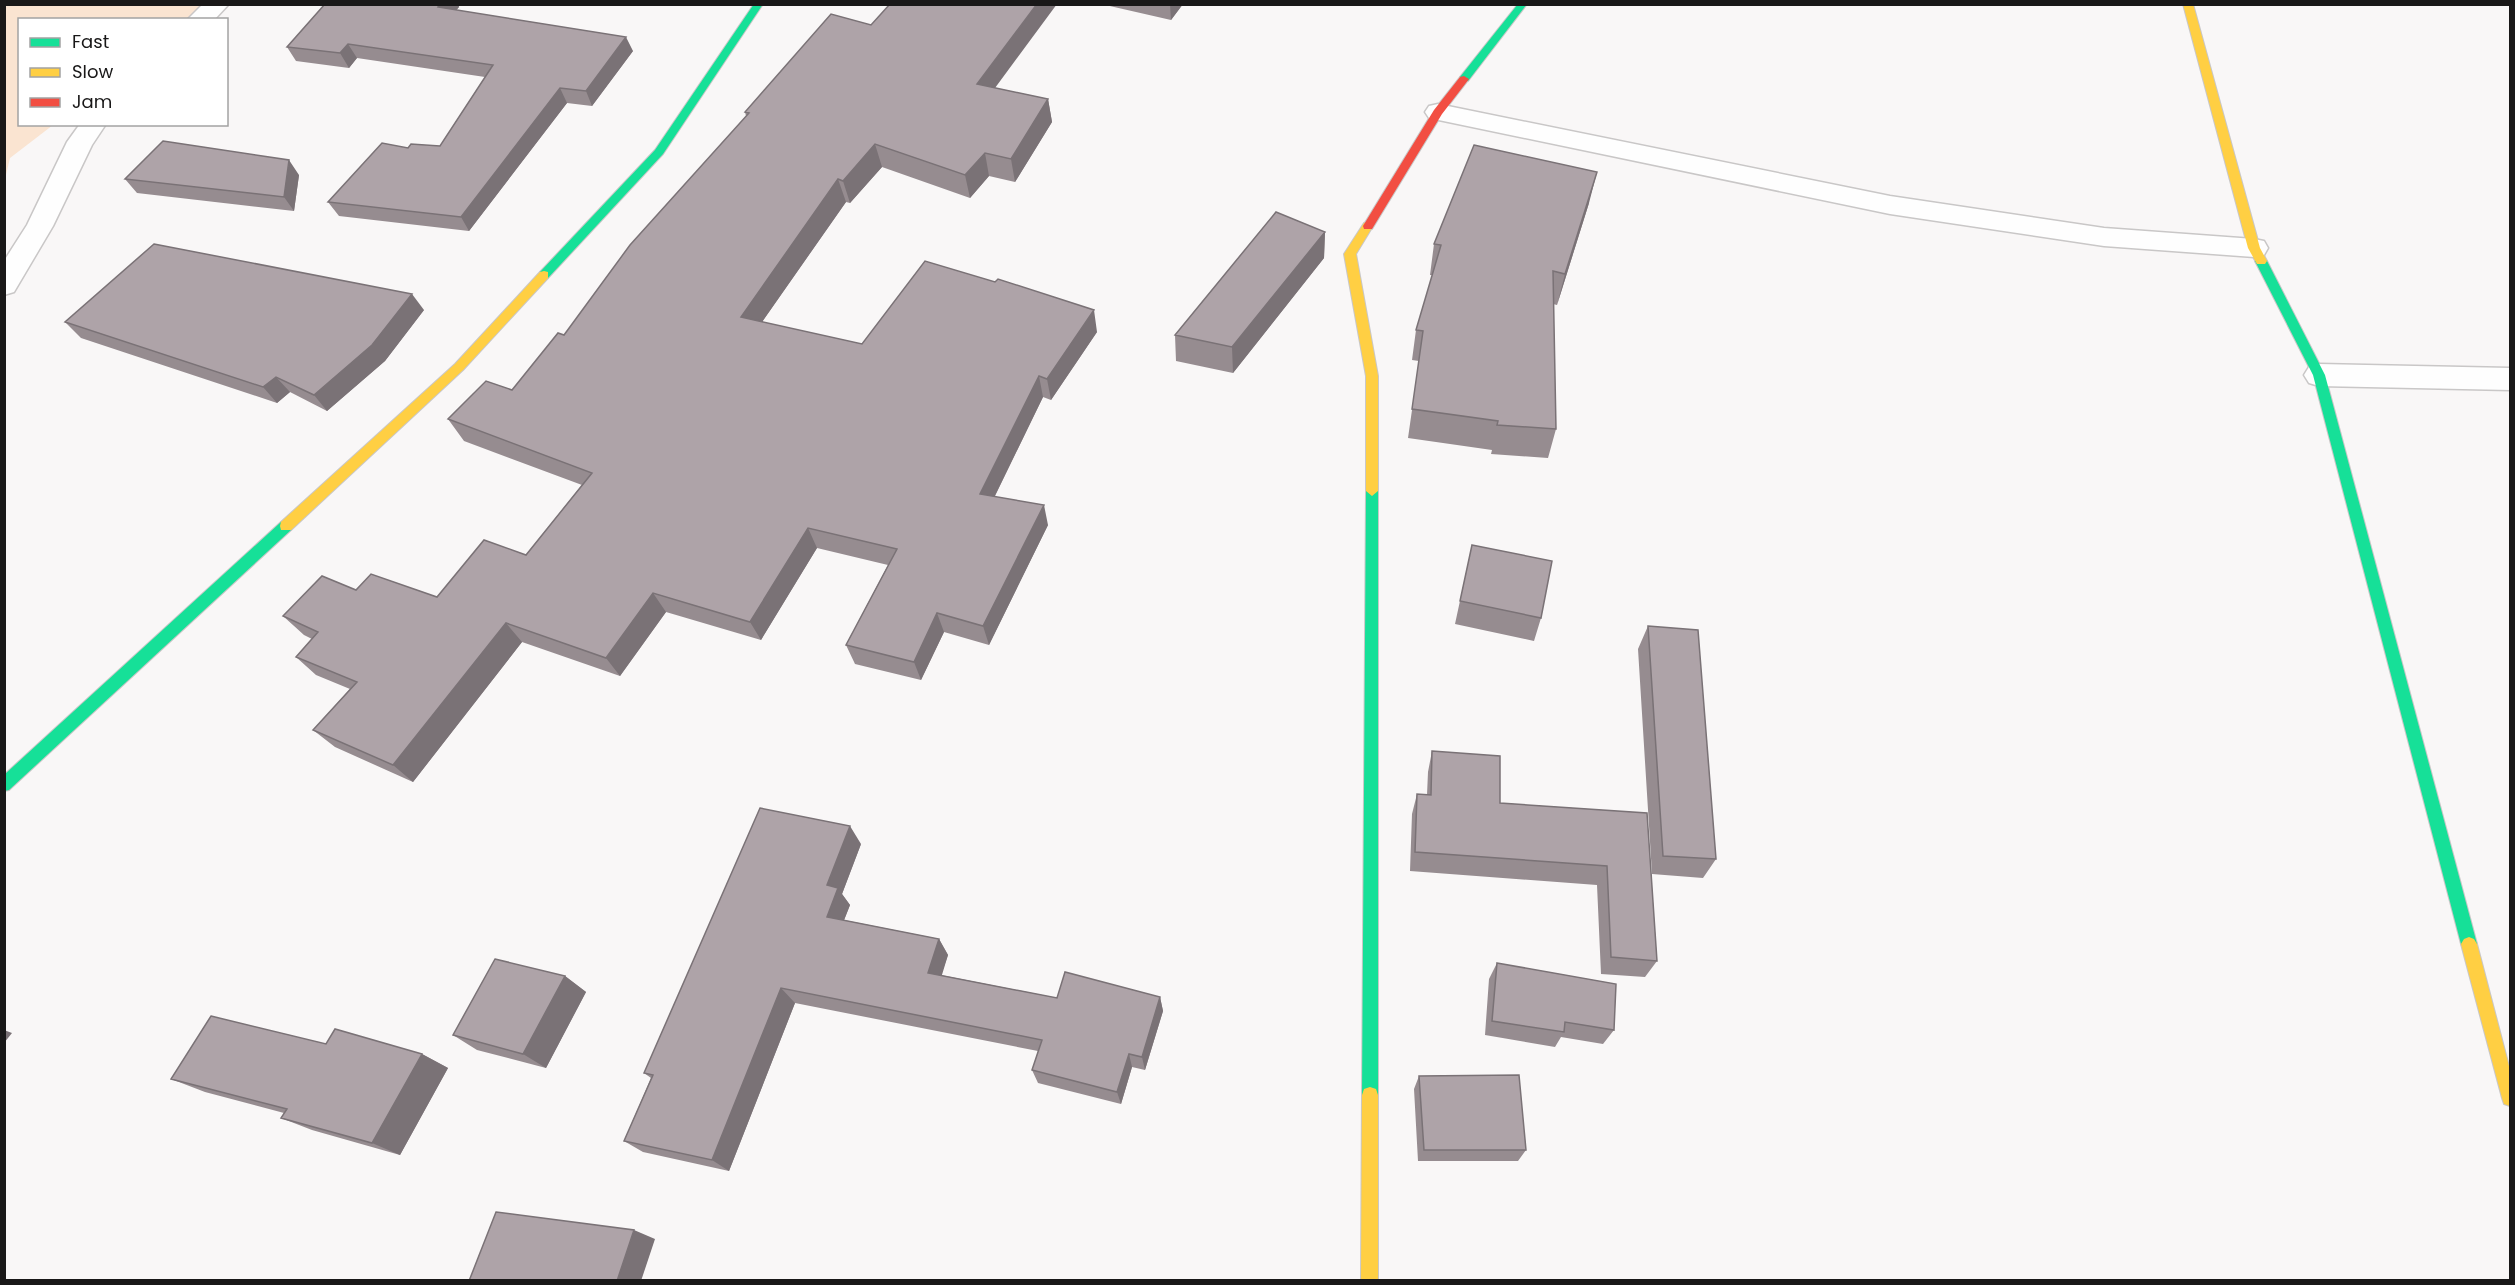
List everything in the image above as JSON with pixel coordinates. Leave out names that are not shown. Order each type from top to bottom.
[{"type":"street","points":[[201,18],[218,4]]},
{"type":"street","points":[[4,785],[459,367],[659,152],[759,4]]},
{"type":"street","points":[[1369,1281],[1372,376],[1350,254],[1438,112],[1523,4]]},
{"type":"street","points":[[2187,4],[2254,248],[2319,375],[2511,1098]]},
{"type":"street","points":[[1438,112],[1890,205],[2104,237],[2254,248]]},
{"type":"street","points":[[4,285],[40,226],[80,142],[92,126]]},
{"type":"street","points":[[2319,375],[2511,379]]},
{"type":"shaded area","points":[[5,5],[208,5],[189,18],[18,18],[18,126],[52,126],[10,158],[5,179]]},
{"type":"building","points":[[325,4],[440,4],[438,7],[626,37],[586,91],[560,88],[461,217],[328,202],[382,143],[408,148],[411,144],[440,146],[493,65],[348,44],[340,53],[287,47]]},
{"type":"building","points":[[890,4],[1037,4],[977,84],[1048,99],[1011,159],[985,153],[965,175],[875,144],[843,181],[838,179],[741,317],[862,344],[925,261],[995,282],[998,279],[1094,310],[1047,379],[1039,376],[980,494],[1044,505],[983,626],[937,613],[914,662],[846,645],[897,549],[808,528],[750,622],[653,593],[606,658],[506,623],[393,765],[313,730],[357,682],[296,657],[318,632],[283,616],[322,576],[356,590],[371,574],[437,597],[484,540],[526,555],[592,473],[448,419],[486,381],[512,390],[558,333],[564,335],[630,245],[749,113],[745,112],[831,14],[871,25]]},
{"type":"building","points":[[163,141],[289,160],[284,197],[125,179]]},
{"type":"building","points":[[1474,145],[1597,172],[1565,274],[1553,271],[1556,429],[1497,425],[1498,421],[1412,409],[1423,331],[1416,330],[1441,245],[1434,244]]},
{"type":"building","points":[[1276,212],[1325,232],[1232,347],[1175,335]]},
{"type":"building","points":[[154,244],[412,294],[372,345],[314,395],[276,377],[263,387],[65,322]]},
{"type":"building","points":[[1472,545],[1552,561],[1541,618],[1460,601]]},
{"type":"building","points":[[1648,626],[1698,630],[1716,859],[1663,856]]},
{"type":"building","points":[[1432,751],[1500,756],[1500,803],[1647,813],[1657,961],[1611,957],[1607,866],[1415,852],[1417,794],[1431,795]]},
{"type":"building","points":[[760,808],[850,826],[827,885],[838,888],[827,917],[939,939],[928,973],[1057,998],[1065,972],[1160,997],[1142,1057],[1129,1054],[1117,1092],[1032,1070],[1042,1040],[781,988],[712,1160],[624,1141],[653,1075],[644,1073]]},
{"type":"building","points":[[495,959],[565,976],[523,1054],[453,1035]]},
{"type":"building","points":[[1497,963],[1616,984],[1614,1030],[1565,1022],[1564,1032],[1492,1021]]},
{"type":"building","points":[[211,1016],[326,1044],[335,1029],[422,1054],[372,1143],[281,1118],[287,1109],[171,1079]]},
{"type":"building","points":[[1519,1075],[1526,1150],[1424,1150],[1419,1076]]},
{"type":"building","points":[[496,1212],[634,1230],[617,1281],[469,1281]]},
{"type":"traffic: fast","points":[[544,275],[659,152],[759,4]]},
{"type":"traffic: fast","points":[[1464,79],[1523,4]]},
{"type":"traffic: fast","points":[[2261,261],[2319,375],[2469,944]]},
{"type":"traffic: fast","points":[[1370,1095],[1372,491]]},
{"type":"traffic: fast","points":[[4,785],[286,526]]},
{"type":"traffic: slow","points":[[2188,4],[2254,248],[2261,261]]},
{"type":"traffic: slow","points":[[1368,226],[1350,254],[1372,376],[1372,491]]},
{"type":"traffic: slow","points":[[286,526],[459,367],[544,275]]},
{"type":"traffic: slow","points":[[2469,944],[2510,1098]]},
{"type":"traffic: slow","points":[[1369,1280],[1370,1095]]},
{"type":"traffic: jam","points":[[1368,226],[1438,112],[1464,79]]}]
